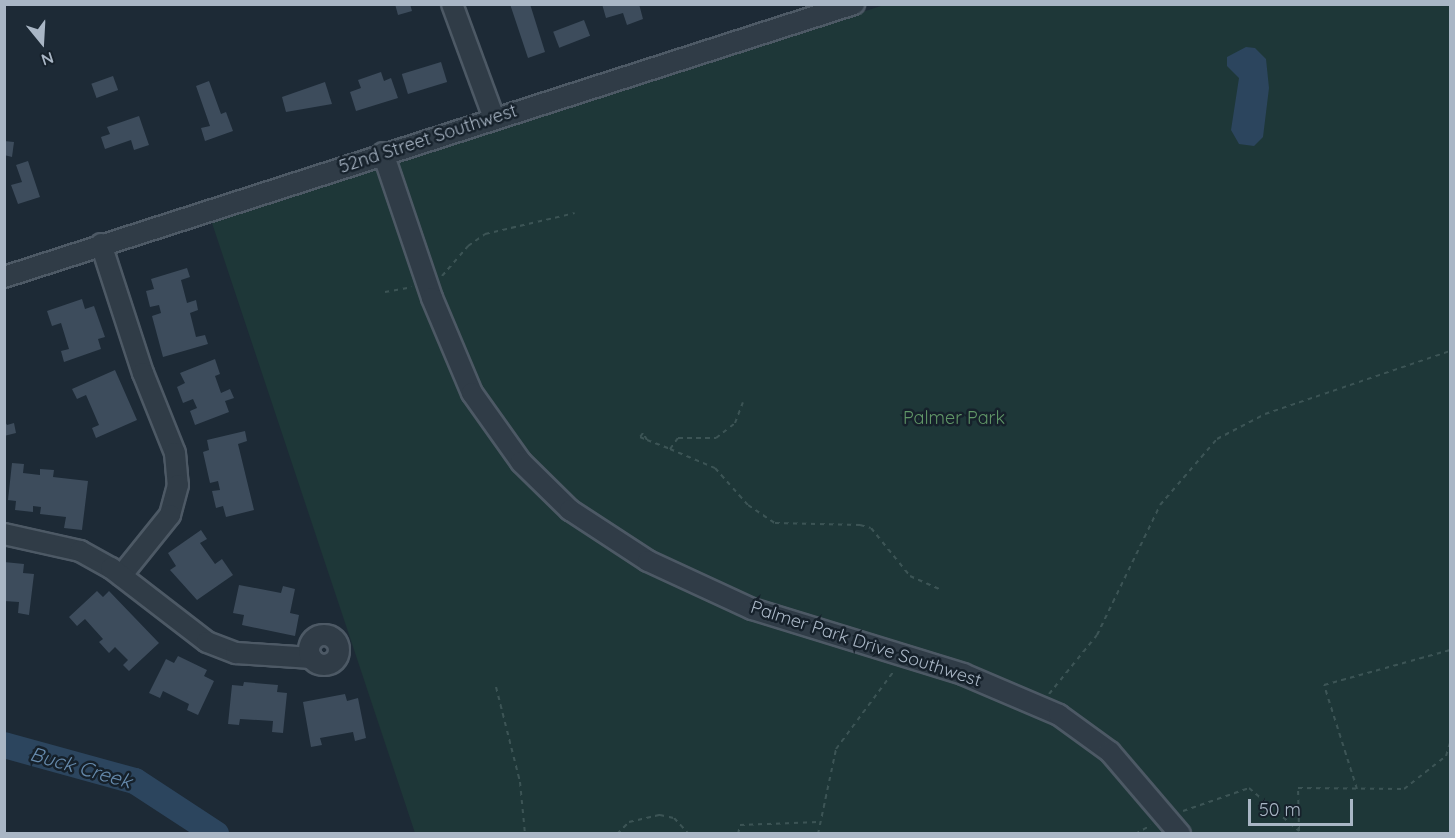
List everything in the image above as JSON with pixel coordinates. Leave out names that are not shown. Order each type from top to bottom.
[{"type":"street","points":[[452,4],[494,118]]},
{"type":"street","name":"52nd Street Southwest","points":[[4,277],[383,153],[854,4]]},
{"type":"street","name":"Palmer Park Drive Southwest","points":[[383,153],[427,283],[472,393],[521,462],[570,510],[648,561],[752,609],[1006,689],[1059,715],[1110,752],[1180,834]]},
{"type":"street","points":[[101,244],[143,373],[175,453],[178,485],[171,515],[121,576]]},
{"type":"street","points":[[4,534],[80,551],[121,576],[207,642],[236,653],[312,658]]},
{"type":"path","points":[[385,292],[427,283],[448,272],[468,246],[485,234],[574,213]]},
{"type":"path","points":[[1039,705],[1097,635],[1160,505],[1217,440],[1265,414],[1450,351]]},
{"type":"path","points":[[670,449],[678,438],[705,439],[722,435],[735,423],[743,402]]},
{"type":"path","points":[[647,440],[715,468],[748,505],[775,523],[860,525],[871,528],[910,576],[942,590]]},
{"type":"path","points":[[1358,789],[1324,685],[1450,650]]},
{"type":"path","points":[[818,834],[818,822],[836,749],[905,657]]},
{"type":"path","points":[[496,687],[520,782],[525,834]]},
{"type":"path","points":[[1300,832],[1298,788],[1404,789],[1446,756],[1450,742]]},
{"type":"path","points":[[1167,816],[1249,789],[1300,832]]},
{"type":"path","points":[[616,834],[629,822],[660,815],[674,818],[689,834]]},
{"type":"path","points":[[738,834],[741,825],[818,822]]},
{"type":"green space","name":"Palmer Park","points":[[884,5],[1450,5],[1450,833],[415,833],[211,220]]},
{"type":"water","points":[[1246,47],[1255,48],[1266,59],[1269,88],[1263,137],[1254,146],[1239,144],[1231,130],[1239,78],[1227,66],[1227,57]]},
{"type":"building","points":[[395,4],[410,4],[412,11],[398,15]]},
{"type":"building","points":[[510,4],[530,4],[545,52],[528,58]]},
{"type":"building","points":[[602,4],[639,4],[643,19],[627,25],[623,13],[606,18]]},
{"type":"building","points":[[584,20],[590,36],[559,48],[553,32]]},
{"type":"building","points":[[441,62],[447,82],[408,94],[402,74]]},
{"type":"building","points":[[381,72],[384,81],[391,78],[398,98],[356,111],[350,92],[361,88],[358,80]]},
{"type":"building","points":[[113,76],[118,90],[97,98],[91,84]]},
{"type":"building","points":[[209,81],[221,114],[226,112],[233,131],[205,141],[201,128],[210,126],[196,86]]},
{"type":"building","points":[[325,82],[332,104],[286,112],[282,97]]},
{"type":"building","points":[[139,116],[149,145],[134,150],[131,140],[105,149],[101,137],[110,134],[107,127]]},
{"type":"building","points":[[4,141],[14,142],[12,157],[4,155]]},
{"type":"building","points":[[28,161],[40,197],[18,204],[11,185],[22,182],[16,165]]},
{"type":"building","points":[[187,268],[190,277],[181,280],[187,303],[196,300],[198,310],[190,313],[196,337],[205,335],[208,344],[163,357],[152,316],[161,313],[159,305],[150,307],[146,291],[154,289],[151,279]]},
{"type":"building","points":[[82,299],[85,309],[94,306],[105,337],[98,339],[101,349],[64,362],[61,351],[69,349],[61,323],[52,326],[47,311]]},
{"type":"building","points":[[215,359],[220,374],[215,376],[221,393],[230,389],[234,398],[225,401],[229,412],[195,425],[190,411],[197,408],[193,399],[183,403],[177,387],[185,383],[180,373]]},
{"type":"building","points":[[115,370],[137,420],[96,438],[92,428],[99,425],[86,395],[77,399],[72,389]]},
{"type":"building","points":[[4,420],[7,425],[14,423],[16,433],[4,436]]},
{"type":"building","points":[[245,431],[247,441],[238,444],[254,510],[226,517],[223,506],[216,508],[212,491],[220,490],[218,481],[210,483],[203,452],[209,450],[207,440]]},
{"type":"building","points":[[12,463],[24,464],[23,473],[40,475],[40,469],[54,470],[53,477],[88,481],[82,530],[64,528],[66,517],[40,514],[41,507],[33,506],[33,512],[15,510],[16,501],[8,500]]},
{"type":"building","points":[[201,530],[207,539],[200,543],[215,564],[222,559],[233,575],[197,600],[170,570],[176,566],[168,553]]},
{"type":"building","points":[[4,562],[24,564],[23,573],[34,574],[29,615],[18,613],[19,602],[4,601]]},
{"type":"building","points":[[239,585],[281,593],[283,586],[295,589],[290,613],[299,615],[295,636],[242,625],[244,615],[233,613]]},
{"type":"building","points":[[97,591],[103,597],[109,591],[159,643],[129,671],[123,665],[128,660],[115,647],[109,653],[99,642],[103,639],[85,619],[77,626],[69,617]]},
{"type":"building","points":[[178,656],[207,670],[204,676],[214,681],[198,715],[187,710],[189,704],[163,691],[160,698],[149,693],[166,659],[174,663]]},
{"type":"building","points":[[244,682],[278,685],[277,692],[287,693],[283,733],[272,732],[273,721],[240,719],[239,725],[228,724],[232,685],[243,686]]},
{"type":"building","points":[[345,694],[347,701],[358,698],[366,738],[355,741],[353,732],[320,738],[322,745],[311,747],[303,702]]},
{"type":"waterway","name":"Buck Creek","points":[[4,745],[135,781],[216,834]]}]
